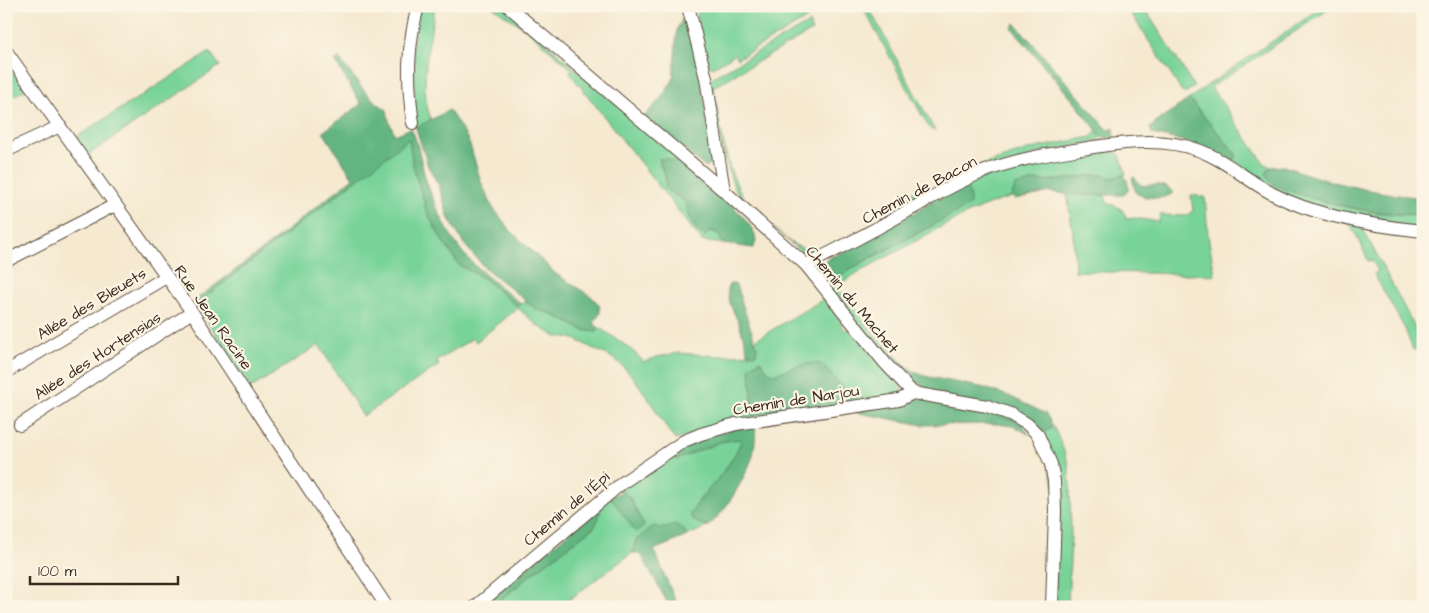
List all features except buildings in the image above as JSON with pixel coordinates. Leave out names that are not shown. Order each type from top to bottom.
[{"type":"street","points":[[413,123],[408,76],[409,55],[418,6]]},
{"type":"street","name":"Chemin du Machet","points":[[508,6],[724,191],[806,265],[885,363],[913,393]]},
{"type":"street","points":[[688,6],[706,78],[724,191]]},
{"type":"street","name":"Rue Jean Racine","points":[[6,51],[192,312],[387,607]]},
{"type":"street","points":[[6,151],[60,126]]},
{"type":"street","name":"Chemin de Bacon","points":[[806,265],[855,241],[958,183],[983,172],[1016,161],[1055,153],[1133,142],[1160,142],[1196,149],[1214,157],[1267,191],[1302,206],[1363,224],[1423,231]]},
{"type":"street","points":[[6,261],[115,205]]},
{"type":"street","name":"Allée des Bleuets","points":[[6,372],[166,276]]},
{"type":"street","name":"Allée des Hortensias","points":[[20,425],[192,312]]},
{"type":"street","points":[[913,393],[987,406],[1010,414],[1027,424],[1038,435],[1051,464],[1054,481],[1052,607]]},
{"type":"street","name":"Chemin de Narjou","points":[[684,441],[723,427],[899,400],[913,393]]},
{"type":"street","name":"Chemin de l'Épi","points":[[475,607],[622,483],[684,441]]},
{"type":"green space","points":[[420,6],[435,6],[425,78],[427,106],[431,120],[416,128],[412,45]]},
{"type":"green space","points":[[492,6],[504,6],[682,162],[674,162],[669,159],[659,164],[664,172],[668,191],[684,202],[691,221],[719,235],[723,244],[702,241],[569,72],[573,70],[528,31]]},
{"type":"green space","points":[[695,6],[829,6],[737,59],[735,54],[713,67],[708,65]]},
{"type":"green space","points":[[862,6],[868,6],[935,131],[929,128]]},
{"type":"green space","points":[[1126,6],[1143,6],[1194,87],[1183,93]]},
{"type":"green space","points":[[1324,6],[1334,6],[1211,87],[1264,163],[1270,167],[1266,174],[1308,196],[1332,204],[1400,215],[1423,212],[1423,229],[1406,227],[1298,202],[1248,173],[1233,160],[1236,158],[1236,154],[1189,99]]},
{"type":"green space","points":[[686,17],[701,81],[715,162],[705,167],[643,118],[661,98],[673,80],[677,29],[683,18]]},
{"type":"green space","points":[[809,23],[812,31],[713,87],[722,135],[730,168],[736,183],[756,212],[798,247],[815,249],[825,247],[850,236],[910,201],[907,191],[924,193],[988,163],[1031,149],[1091,137],[1096,132],[1101,137],[1097,141],[1035,154],[815,254],[801,252],[743,202],[734,187],[725,160],[708,82],[713,77]]},
{"type":"green space","points":[[1015,23],[1109,131],[1114,128],[1114,136],[1109,138],[1101,137],[1096,132],[1096,129],[1086,116],[1012,28]]},
{"type":"green space","points":[[210,52],[220,66],[88,155],[75,138]]},
{"type":"green space","points":[[338,58],[366,92],[387,110],[395,135],[411,128],[428,186],[448,231],[464,254],[477,268],[521,304],[518,307],[484,279],[459,265],[442,240],[427,212],[413,166],[409,139],[196,304],[194,301],[353,178],[323,132],[361,104],[335,61]]},
{"type":"green space","points":[[6,60],[27,89],[6,100]]},
{"type":"green space","points":[[1189,99],[1236,154],[1236,158],[1228,160],[1183,141],[1152,134],[1150,128],[1154,124]]},
{"type":"green space","points":[[449,110],[467,138],[481,182],[493,208],[510,230],[556,274],[592,297],[599,305],[600,313],[594,323],[599,328],[597,332],[583,330],[550,313],[537,310],[484,267],[464,244],[449,219],[439,186],[428,166],[416,128]]},
{"type":"green space","points":[[410,138],[413,166],[427,212],[442,240],[459,265],[484,279],[518,307],[525,301],[537,310],[550,313],[583,330],[597,332],[599,328],[623,343],[644,362],[657,357],[678,353],[717,356],[750,354],[757,347],[755,340],[827,297],[845,331],[849,328],[901,386],[902,391],[900,394],[853,403],[851,396],[822,365],[805,364],[774,374],[769,372],[760,360],[750,368],[753,417],[675,440],[647,396],[623,366],[611,357],[578,341],[566,337],[557,337],[538,326],[518,308],[476,342],[473,338],[437,361],[439,365],[363,416],[319,345],[251,388],[196,304]]},
{"type":"green space","points":[[1110,150],[1120,155],[1126,174],[1112,178],[1094,175],[1060,180],[1035,181],[1015,186],[1012,197],[982,207],[954,220],[839,285],[838,288],[873,332],[913,371],[910,379],[890,361],[819,276],[823,263],[834,255],[837,279],[850,269],[932,226],[961,187],[1019,165]]},
{"type":"green space","points":[[666,158],[674,162],[682,162],[713,187],[737,210],[753,231],[756,240],[754,248],[723,244],[719,235],[712,230],[705,236],[699,232],[692,222],[685,203],[680,197],[665,188],[667,181],[659,159]]},
{"type":"green space","points":[[1284,166],[1348,186],[1415,197],[1422,204],[1423,212],[1393,214],[1371,211],[1301,195],[1283,189],[1269,180],[1266,174],[1270,167]]},
{"type":"green space","points":[[1094,175],[1112,178],[1124,175],[1129,189],[1124,195],[1073,195],[1050,192],[1015,200],[1012,197],[1015,186],[1035,181],[1060,180]]},
{"type":"green space","points":[[1134,177],[1140,185],[1162,185],[1173,193],[1160,198],[1140,195],[1136,193],[1132,178]]},
{"type":"green space","points":[[961,187],[968,190],[970,204],[967,207],[850,269],[831,283],[823,275],[822,269],[826,261]]},
{"type":"green space","points":[[1067,194],[1105,195],[1107,203],[1117,206],[1122,210],[1126,219],[1135,218],[1159,222],[1160,215],[1185,216],[1193,211],[1191,195],[1205,197],[1208,236],[1215,275],[1075,271],[1073,233]]},
{"type":"green space","points":[[1348,221],[1363,229],[1423,343],[1423,352],[1420,349],[1413,350],[1405,329],[1374,274],[1378,271],[1372,260],[1368,261]]},
{"type":"green space","points":[[729,284],[735,284],[739,292],[757,347],[756,354],[748,353],[740,326],[729,300]]},
{"type":"green space","points":[[760,360],[769,372],[774,374],[805,364],[822,365],[851,396],[853,403],[753,417],[750,367]]},
{"type":"green space","points":[[913,371],[924,376],[985,388],[1009,396],[1046,414],[1053,426],[1045,432],[1039,431],[933,391],[910,379]]},
{"type":"green space","points":[[916,398],[995,411],[1021,425],[1029,434],[1013,426],[997,424],[923,425],[854,412]]},
{"type":"green space","points":[[755,425],[755,443],[752,457],[748,469],[733,496],[721,513],[708,526],[697,523],[690,514],[736,453],[741,442],[740,439],[720,442],[678,459],[669,456],[679,449],[710,436]]},
{"type":"green space","points":[[1053,426],[1068,463],[1070,483],[1071,535],[1068,607],[1055,607],[1059,504],[1039,431],[1051,429]]},
{"type":"green space","points":[[740,438],[741,442],[734,457],[717,481],[699,500],[697,523],[708,526],[687,536],[683,529],[674,528],[659,529],[646,534],[641,538],[632,553],[559,607],[493,607],[529,576],[594,527],[602,505],[610,497],[644,526],[628,496],[619,490],[669,456],[678,459],[720,442]]},
{"type":"green space","points":[[623,491],[630,498],[644,526],[636,532],[610,497]]},
{"type":"green space","points":[[602,505],[594,527],[529,576],[493,607],[480,607]]},
{"type":"green space","points":[[675,524],[683,529],[687,536],[654,550],[678,607],[674,607],[667,602],[642,556],[632,553],[636,539],[652,527],[665,528]]}]
